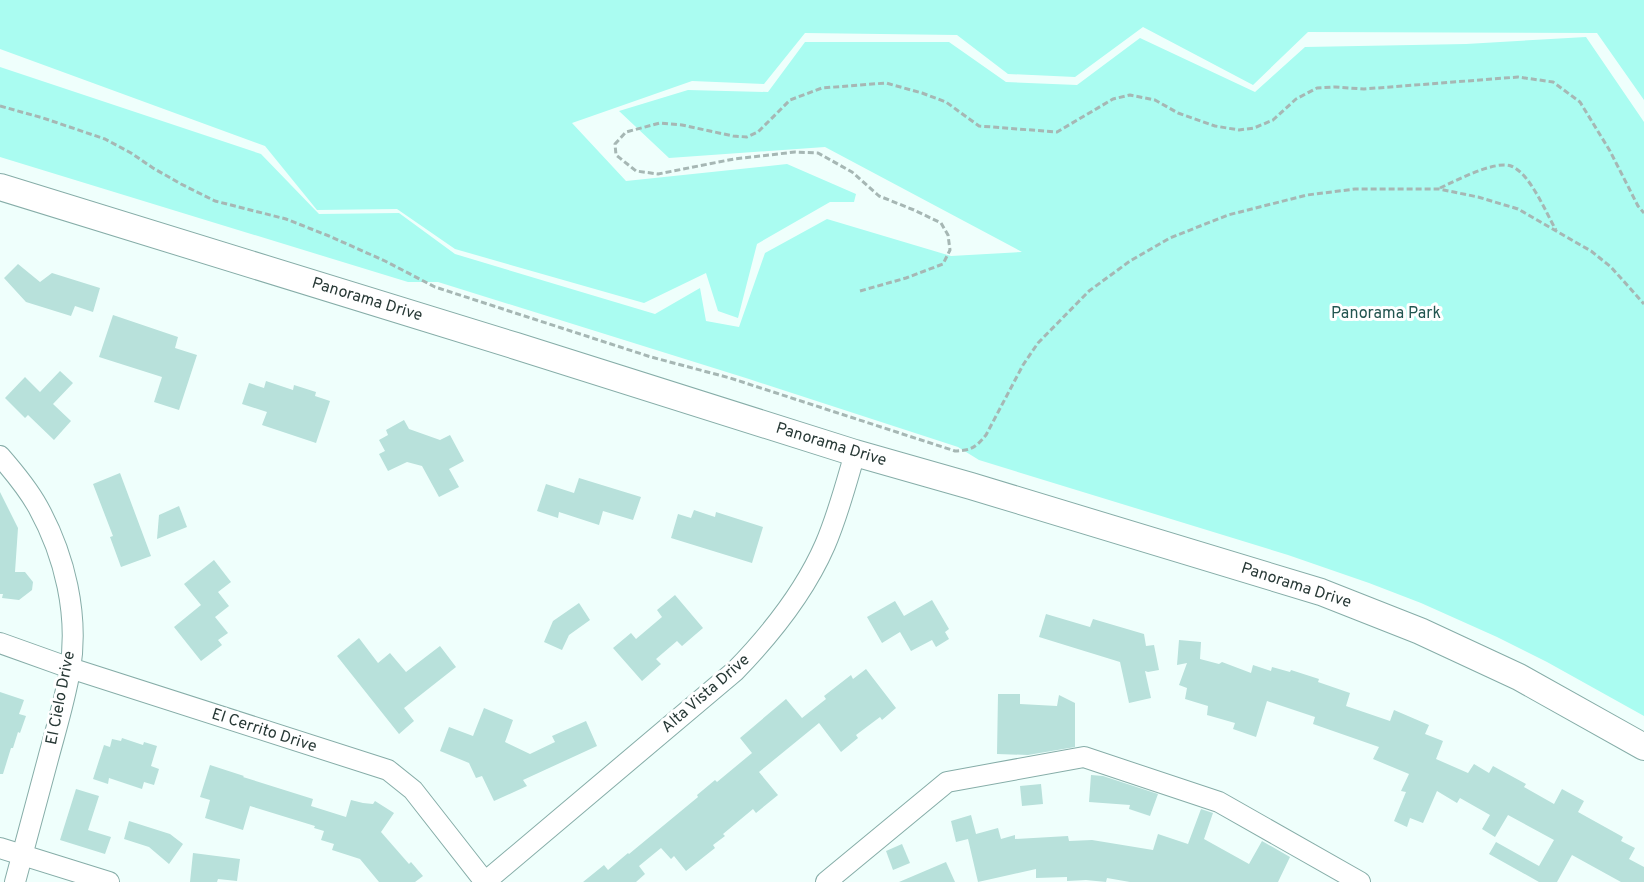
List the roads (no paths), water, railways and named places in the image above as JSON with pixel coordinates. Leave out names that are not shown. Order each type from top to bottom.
[{"type":"main road","name":"Panorama Drive","points":[[0,188],[516,346],[855,453],[982,489],[1321,592],[1420,631],[1519,677],[1644,747]]},
{"type":"street","name":"Alta Vista Drive","points":[[485,882],[735,672],[763,642],[806,582],[825,545],[855,453]]},
{"type":"street","name":"El Cielo Drive","points":[[0,456],[19,478],[38,506],[56,547],[65,573],[72,636],[70,668],[63,703],[15,882]]},
{"type":"street","name":"El Cerrito Drive","points":[[0,643],[70,668],[388,770],[413,790],[485,882]]},
{"type":"street","points":[[826,882],[947,782],[1084,757],[1219,802],[1360,882]]},
{"type":"street","points":[[0,848],[109,882]]},
{"type":"park label","name":"Panorama Park","points":[[1386,314]]}]
